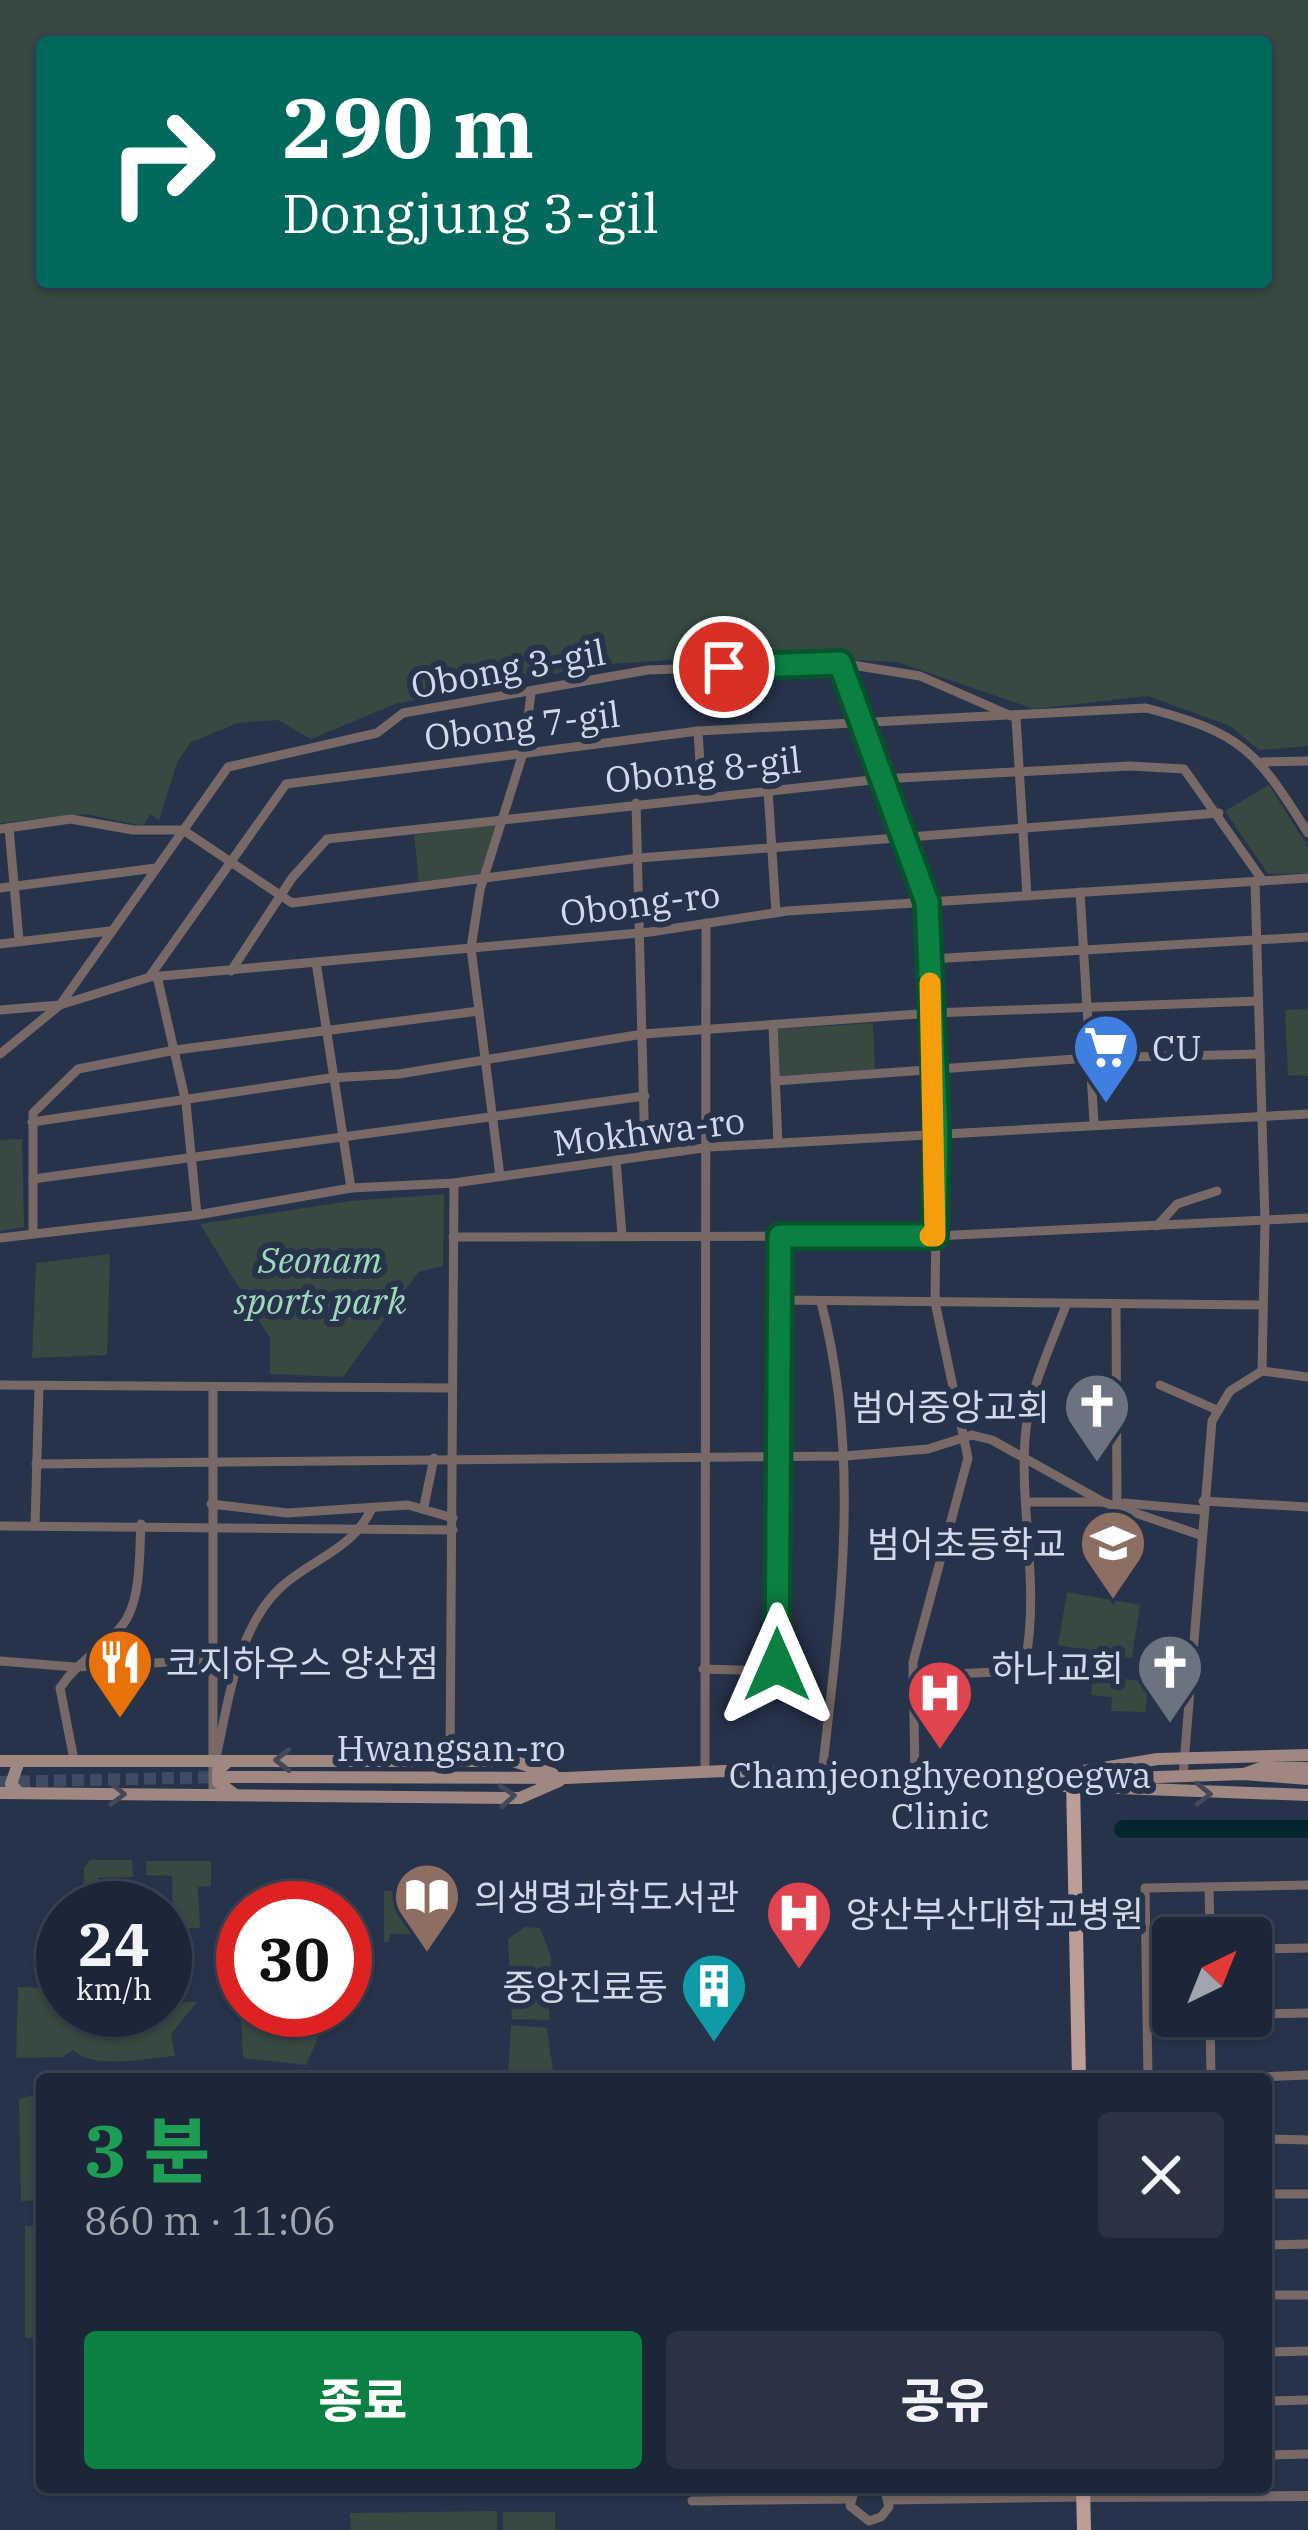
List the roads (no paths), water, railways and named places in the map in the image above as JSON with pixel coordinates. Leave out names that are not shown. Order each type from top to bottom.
[{"type":"main road","points":[[1047,1778],[1185,1759],[1308,1755]]},
{"type":"main road","points":[[0,1761],[513,1761],[566,1778]]},
{"type":"main road","points":[[19,1761],[11,1784],[19,1793]]},
{"type":"main road","points":[[217,1762],[218,1782],[237,1795]]},
{"type":"main road","points":[[1243,1774],[1261,1768],[1308,1768]]},
{"type":"main road","name":"Hwangsan-ro","points":[[229,1777],[566,1778],[704,1771],[1047,1778]]},
{"type":"main road","points":[[1073,1785],[1243,1774],[1308,1780]]},
{"type":"main road","points":[[0,1793],[520,1798],[566,1778]]},
{"type":"main road","points":[[1047,1778],[1073,1785],[1308,1795]]},
{"type":"main road","points":[[1073,1785],[1079,2073]]},
{"type":"main road","points":[[1083,2493],[1084,2530]]},
{"type":"street","name":"Obong 3-gil","points":[[60,1005],[228,767],[377,733],[403,712],[648,670],[840,663],[920,676],[1016,718]]},
{"type":"street","points":[[840,663],[927,902],[937,1133],[935,1302],[968,1465],[913,1676],[915,1773]]},
{"type":"street","points":[[500,1176],[471,948],[484,879],[524,750],[531,693]]},
{"type":"street","name":"Obong 7-gil","points":[[153,976],[286,784],[524,750],[698,731],[1146,708],[1213,726],[1263,761],[1308,833]]},
{"type":"street","points":[[1016,718],[1028,896]]},
{"type":"street","points":[[698,731],[702,796]]},
{"type":"street","points":[[1263,761],[1308,761]]},
{"type":"street","name":"Obong 8-gil","points":[[231,971],[326,839],[504,816],[881,779],[1184,769],[1219,813],[1259,881]]},
{"type":"street","points":[[768,790],[776,913]]},
{"type":"street","points":[[636,803],[645,1156]]},
{"type":"street","points":[[19,940],[4,828],[71,819],[133,830],[183,830],[292,903],[635,859],[1219,813]]},
{"type":"street","points":[[0,888],[155,868]]},
{"type":"street","name":"Obong-ro","points":[[0,1054],[60,1005],[153,976],[638,933],[776,913],[1308,878]]},
{"type":"street","points":[[1259,881],[1262,1371]]},
{"type":"street","points":[[1080,892],[1094,1124]]},
{"type":"street","points":[[704,1771],[706,923]]},
{"type":"street","points":[[0,944],[110,931]]},
{"type":"street","points":[[930,959],[1308,937]]},
{"type":"street","points":[[316,962],[330,1078],[351,1188]]},
{"type":"street","points":[[153,976],[186,1103],[197,1214]]},
{"type":"street","points":[[32,1123],[643,1034],[932,1013],[1258,1001]]},
{"type":"street","points":[[0,1010],[60,1005]]},
{"type":"street","points":[[33,1233],[33,1113],[77,1069],[325,1028],[479,1011]]},
{"type":"street","points":[[773,1026],[778,1143]]},
{"type":"street","points":[[775,1081],[1089,1058],[1260,1054]]},
{"type":"street","points":[[33,1179],[645,1096]]},
{"type":"street","name":"Mokhwa-ro","points":[[0,1238],[197,1214],[351,1188],[454,1183],[704,1148],[1308,1114]]},
{"type":"street","points":[[616,1160],[622,1235]]},
{"type":"street","points":[[450,1761],[454,1183]]},
{"type":"street","points":[[1157,1226],[1177,1204],[1217,1191]]},
{"type":"street","points":[[453,1237],[935,1236],[1308,1218]]},
{"type":"street","points":[[703,1670],[770,1671],[777,1665],[780,1236]]},
{"type":"street","points":[[779,1300],[1260,1305]]},
{"type":"street","points":[[821,1302],[841,1388],[847,1512],[822,1773]]},
{"type":"street","points":[[913,1676],[1016,1671],[1028,1650],[1034,1563],[1024,1458],[1034,1390],[1066,1305]]},
{"type":"street","points":[[1116,1305],[1117,1504]]},
{"type":"street","points":[[1184,1777],[1200,1535],[1217,1410],[1230,1391],[1262,1371],[1308,1377]]},
{"type":"street","points":[[0,1385],[452,1388]]},
{"type":"street","points":[[1160,1385],[1217,1410]]},
{"type":"street","points":[[35,1525],[39,1386]]},
{"type":"street","points":[[213,1387],[211,1660],[217,1762]]},
{"type":"street","points":[[36,1464],[845,1456],[896,1454],[962,1442],[972,1435],[992,1440],[1103,1502]]},
{"type":"street","points":[[424,1506],[434,1458]]},
{"type":"street","points":[[1028,1502],[1308,1507]]},
{"type":"street","points":[[211,1504],[287,1513],[424,1506],[453,1524]]},
{"type":"street","points":[[1117,1504],[1200,1535]]},
{"type":"street","points":[[212,1795],[237,1666],[279,1589],[363,1527],[371,1510]]},
{"type":"street","points":[[74,1760],[60,1688],[75,1667],[122,1626],[136,1585],[141,1524]]},
{"type":"street","points":[[0,1526],[453,1524]]},
{"type":"street","points":[[0,1661],[75,1667],[211,1660]]},
{"type":"street","points":[[1148,2073],[1145,1888],[1308,1885]]},
{"type":"street","points":[[1209,1887],[1210,1917]]},
{"type":"street","points":[[1272,1949],[1308,1948]]},
{"type":"street","points":[[1147,2013],[1152,2013]]},
{"type":"street","points":[[1272,2014],[1308,2014]]},
{"type":"street","points":[[1210,2037],[1211,2073]]},
{"type":"street","points":[[1272,2076],[1308,2075]]},
{"type":"street","points":[[1272,2139],[1308,2140]]},
{"type":"street","points":[[1272,2194],[1308,2194]]},
{"type":"street","points":[[1272,2245],[1308,2244]]},
{"type":"street","points":[[1272,2295],[1308,2295]]},
{"type":"street","points":[[1272,2352],[1308,2351]]},
{"type":"street","points":[[1272,2401],[1308,2400]]},
{"type":"street","points":[[1272,2455],[1308,2454]]},
{"type":"street","points":[[852,2493],[853,2512],[869,2526],[886,2513],[887,2493]]},
{"type":"street","points":[[890,2500],[1059,2493]]},
{"type":"street","points":[[1139,2493],[1308,2496]]},
{"type":"street","points":[[692,2501],[850,2499]]},
{"type":"waterway","points":[[1123,1829],[1308,1829]]},
{"type":"tunnel","points":[[0,1782],[221,1777]]},
{"type":"place","name":"CU","points":[[1106,1106]]},
{"type":"place","name":"범어중앙교회","points":[[1097,1465]]},
{"type":"place","name":"범어초등학교","points":[[1113,1602]]},
{"type":"place","name":"코지하우스 양산점","points":[[120,1721]]},
{"type":"place","name":"하나교회","points":[[1170,1726]]},
{"type":"place","name":"Chamjeonghyeongoegwa Clinic","points":[[940,1752]]},
{"type":"place","name":"의생명과학도서관","points":[[427,1955]]},
{"type":"place","name":"양산부산대학교병원","points":[[799,1972]]},
{"type":"place","name":"중앙진료동","points":[[714,2045]]},
{"type":"park label","name":"Seonam sports park","points":[[320,1280]]}]
